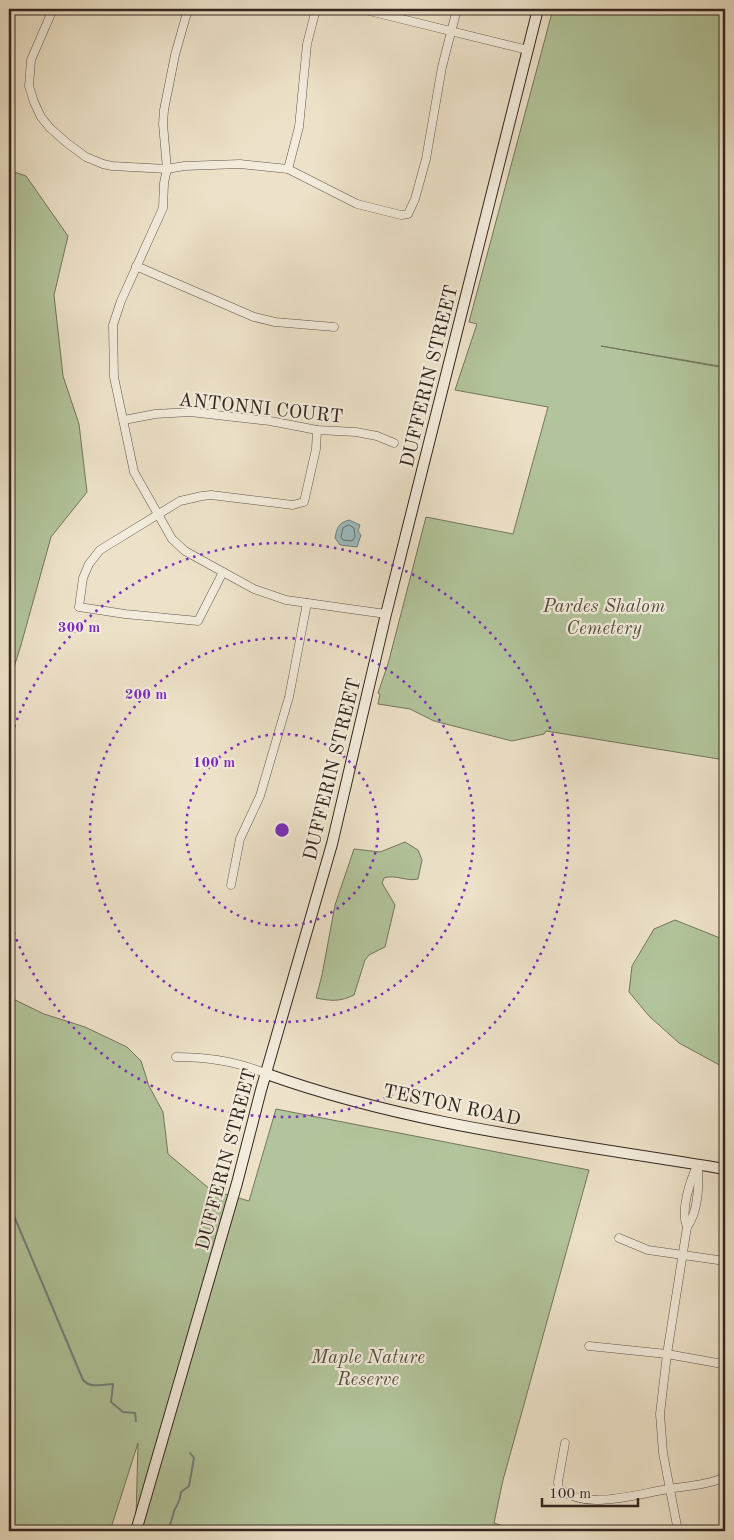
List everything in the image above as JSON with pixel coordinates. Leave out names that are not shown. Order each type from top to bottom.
[{"type":"main road","name":"DUFFERIN STREET","points":[[136,1531],[237,1183],[332,844],[386,614],[538,9]]},
{"type":"main road","name":"TESTON ROAD","points":[[267,1074],[370,1105],[433,1121],[575,1146],[725,1169]]},
{"type":"street","points":[[54,9],[32,60],[28,86],[41,117],[50,128],[86,156],[112,166],[166,168],[240,164],[288,169],[357,204],[401,215],[408,214],[415,199],[426,159],[438,82],[457,9]]},
{"type":"street","points":[[188,9],[175,55],[164,110],[166,168],[163,208],[115,315],[113,325],[114,377],[134,472],[172,539],[185,551],[254,589],[286,600],[386,614]]},
{"type":"street","points":[[288,169],[299,127],[308,44],[316,9]]},
{"type":"street","points":[[361,9],[528,50]]},
{"type":"street","points":[[136,266],[254,317],[275,322],[334,327]]},
{"type":"street","name":"ANTONNI COURT","points":[[124,420],[155,414],[190,412],[317,430],[356,432],[376,436],[394,443]]},
{"type":"street","points":[[223,572],[198,621],[125,614],[79,607],[83,578],[89,564],[100,550],[180,501],[202,496],[292,505],[304,502],[316,448],[317,430]]},
{"type":"street","points":[[231,885],[240,839],[260,796],[289,696],[307,603]]},
{"type":"street","name":"TESTON ROAD","points":[[176,1057],[191,1057],[233,1063],[267,1074]]},
{"type":"street","points":[[678,1531],[660,1432],[660,1414],[667,1354],[687,1227],[692,1220],[699,1183],[698,1164]]},
{"type":"street","points":[[619,1238],[648,1250],[725,1261]]},
{"type":"street","points":[[589,1346],[667,1354],[725,1363]]},
{"type":"street","points":[[565,1443],[558,1482],[559,1489],[566,1494],[595,1500],[638,1495],[705,1483],[725,1477]]},
{"type":"green space","name":"Pardes Shalom Cemetery","points":[[553,9],[725,9],[725,367],[601,346],[725,368],[725,760],[546,731],[544,734],[512,741],[434,721],[410,709],[378,704],[380,694],[378,693],[388,664],[426,517],[513,534],[548,407],[455,390],[477,324],[469,322]]},
{"type":"green space","points":[[9,170],[26,176],[68,236],[54,295],[63,376],[79,424],[87,492],[51,537],[9,683]]},
{"type":"green space","points":[[405,842],[418,850],[422,860],[418,879],[384,878],[382,883],[395,905],[385,947],[369,955],[365,960],[354,995],[335,1000],[316,998],[335,905],[354,849],[380,852]]},
{"type":"green space","points":[[675,920],[725,940],[725,1068],[679,1043],[649,1016],[629,992],[632,966],[654,929]]},
{"type":"green space","name":"Maple Nature Reserve","points":[[9,997],[44,1014],[85,1027],[127,1047],[141,1061],[149,1086],[163,1112],[168,1154],[211,1190],[249,1201],[276,1109],[589,1170],[503,1480],[494,1523],[519,1531],[148,1531],[148,1528],[136,1519],[138,1443],[110,1531],[9,1531]]},
{"type":"water","points":[[349,520],[360,525],[358,531],[361,535],[357,547],[340,545],[335,538],[339,526]]},
{"type":"waterway","points":[[9,1204],[83,1380],[93,1385],[113,1384],[111,1402],[123,1412],[135,1413],[136,1421]]},
{"type":"waterway","points":[[167,1531],[181,1492],[189,1486],[194,1458],[190,1453]]}]
